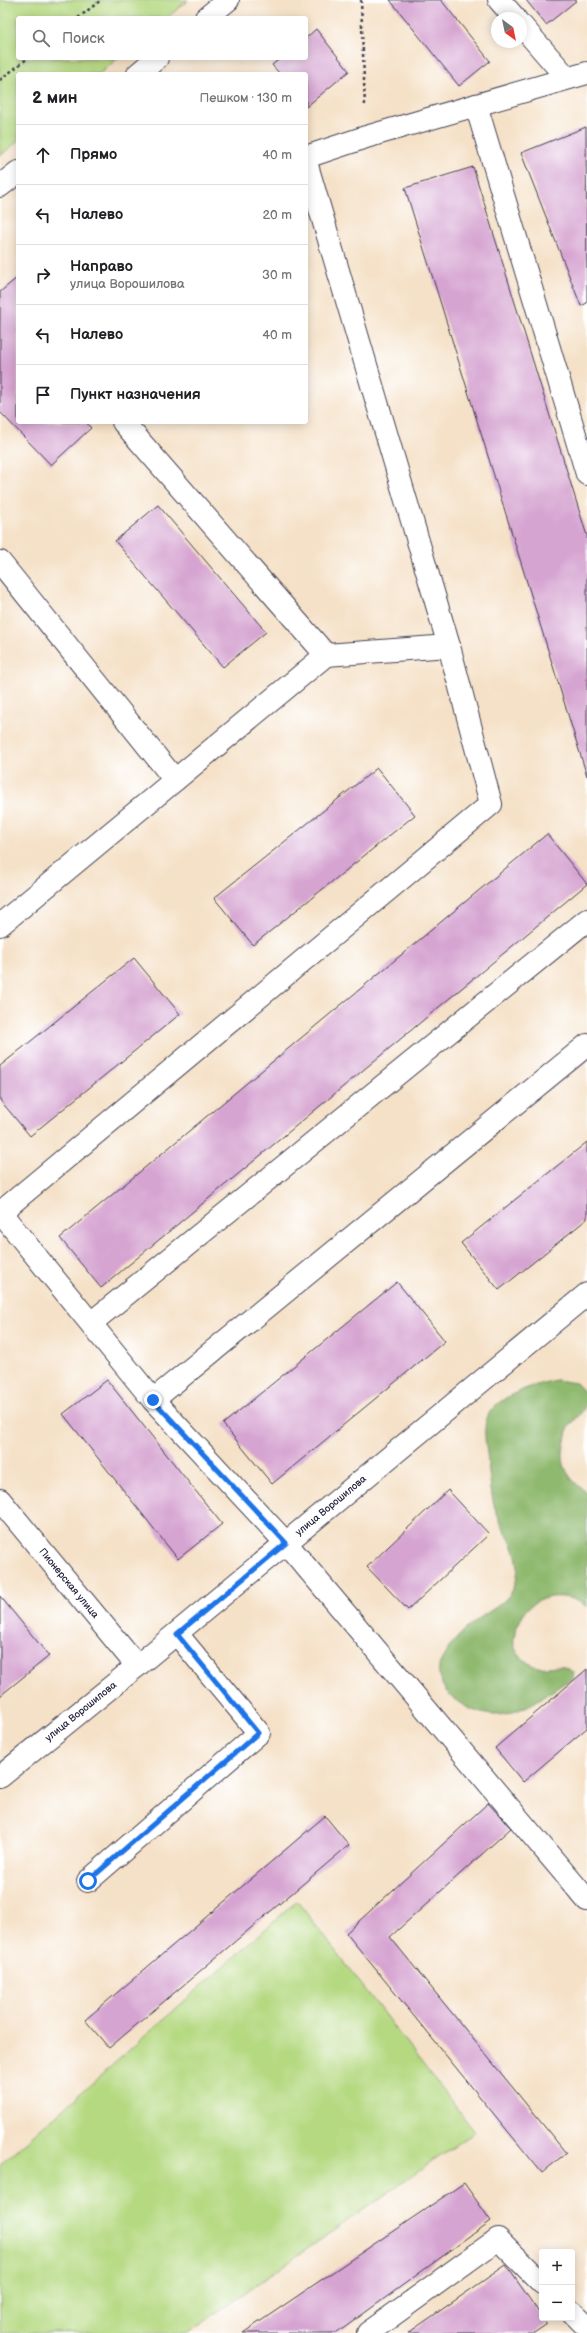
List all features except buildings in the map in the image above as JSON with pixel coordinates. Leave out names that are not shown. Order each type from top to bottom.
[{"type":"main road","points":[[208,16],[228,0]]},
{"type":"main road","points":[[499,0],[510,12]]},
{"type":"main road","points":[[527,30],[577,76]]},
{"type":"main road","points":[[140,72],[155,60]]},
{"type":"main road","points":[[308,156],[366,137],[577,76]]},
{"type":"main road","points":[[476,105],[587,474]]},
{"type":"main road","points":[[308,169],[449,646],[490,804],[0,1212],[153,1400],[286,1543],[587,1900]]},
{"type":"main road","points":[[0,186],[16,174]]},
{"type":"main road","points":[[125,424],[326,656]]},
{"type":"main road","points":[[0,562],[175,780]]},
{"type":"main road","points":[[0,925],[326,656],[449,646]]},
{"type":"main road","points":[[91,1323],[587,920]]},
{"type":"main road","points":[[153,1400],[587,1044]]},
{"type":"main road","name":"улица Ворошилова","points":[[0,1777],[177,1634],[587,1294]]},
{"type":"main road","name":"Пионерская улица","points":[[0,1500],[137,1666]]},
{"type":"main road","points":[[88,1881],[258,1733],[177,1634]]},
{"type":"main road","points":[[368,2333],[498,2239],[539,2279]]},
{"type":"main road","points":[[575,2315],[587,2328],[580,2333]]},
{"type":"path","points":[[81,16],[101,0]]},
{"type":"path","points":[[361,0],[366,137]]},
{"type":"path","points":[[0,80],[25,60]]},
{"type":"green space","points":[[0,0],[188,0],[169,16],[16,16],[16,60],[116,60],[101,72],[16,72],[16,143],[0,156]]},
{"type":"green space","points":[[556,1380],[576,1383],[587,1395],[587,1401],[583,1410],[567,1430],[563,1458],[564,1465],[570,1477],[587,1493],[587,1607],[580,1602],[565,1597],[549,1597],[534,1603],[523,1614],[515,1634],[514,1645],[519,1655],[533,1666],[560,1666],[574,1672],[573,1678],[530,1705],[516,1711],[502,1715],[487,1714],[471,1709],[454,1699],[442,1685],[439,1676],[439,1666],[453,1642],[473,1623],[504,1601],[513,1589],[516,1582],[518,1571],[515,1554],[497,1514],[492,1495],[485,1437],[486,1421],[496,1405],[515,1393],[526,1388]]},
{"type":"green space","points":[[297,1901],[475,2132],[187,2333],[0,2333],[0,2165]]},
{"type":"route","points":[[88,1881],[258,1733],[177,1634],[286,1543],[153,1400]]}]
